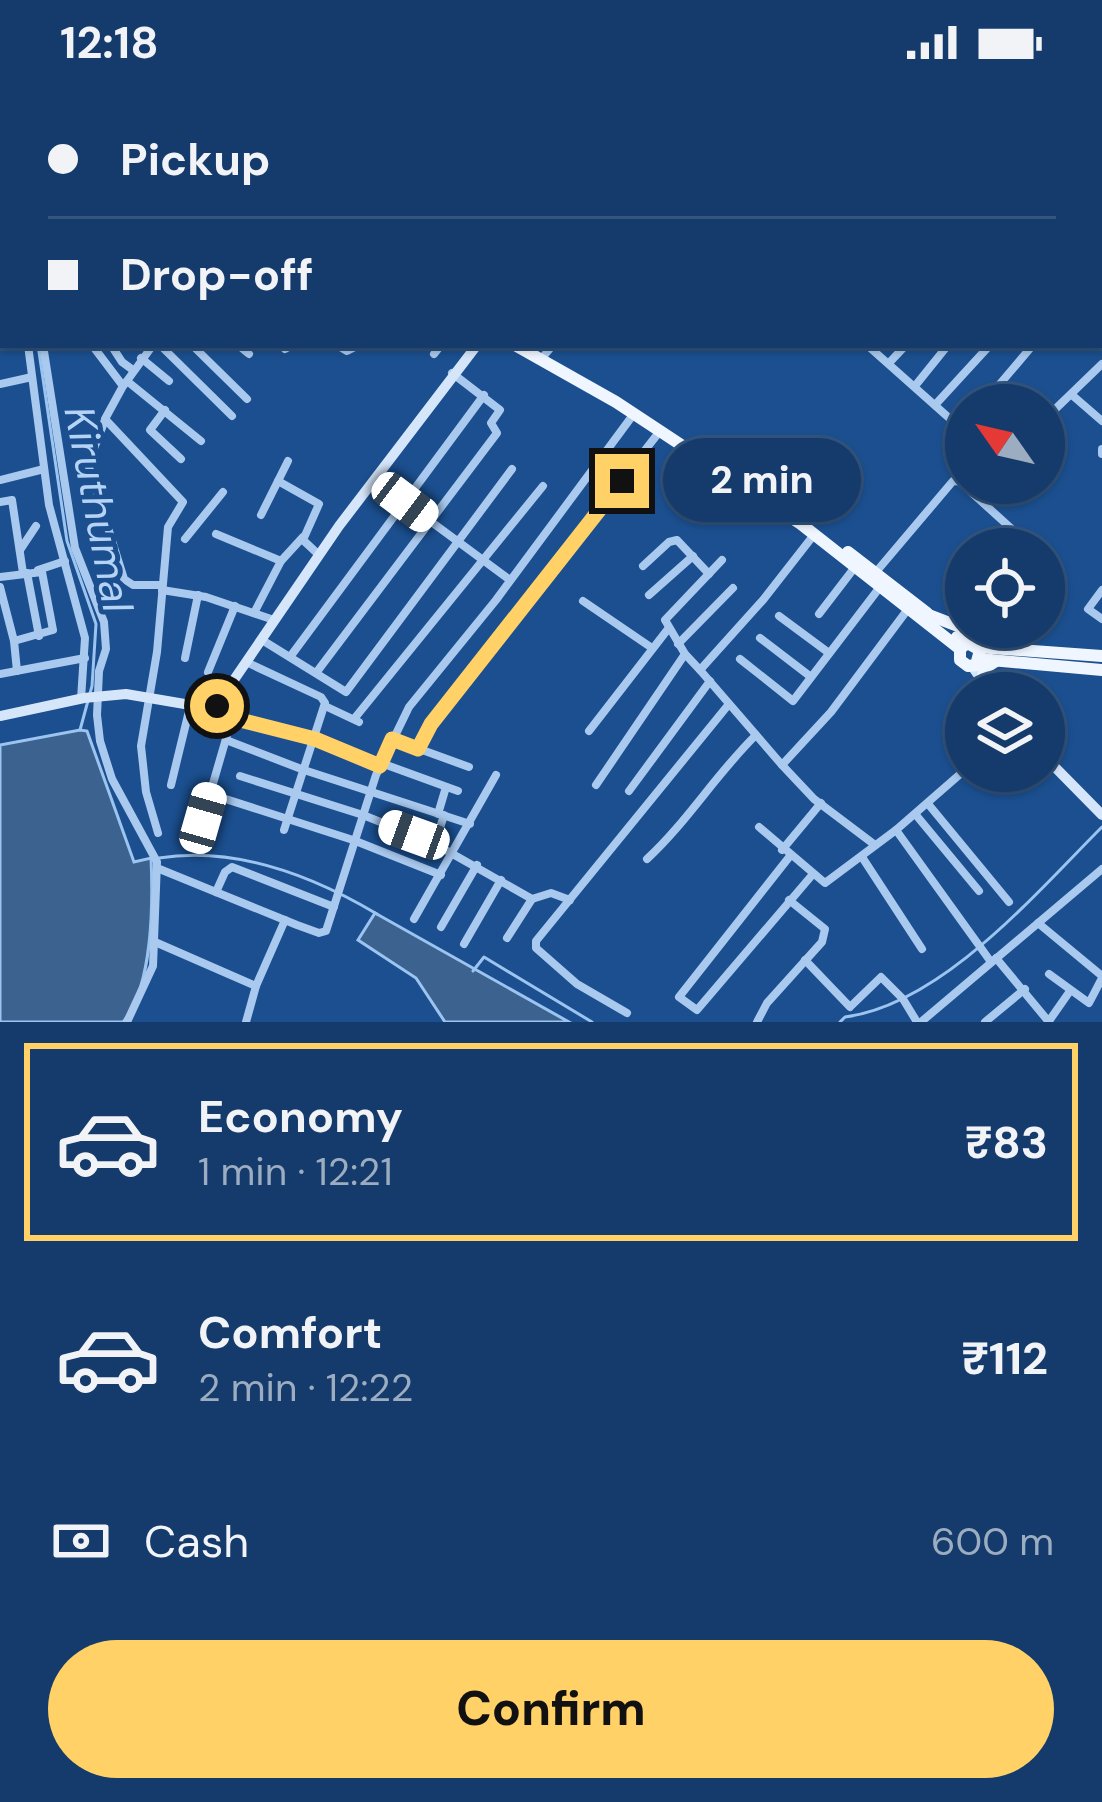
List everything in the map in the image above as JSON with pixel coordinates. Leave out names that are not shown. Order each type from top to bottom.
[{"type":"main road","points":[[520,348],[634,414],[801,524],[971,653],[997,661],[1102,670]]},
{"type":"main road","points":[[801,524],[818,530],[971,653],[1018,649],[1102,656]]},
{"type":"main road","points":[[929,615],[1018,649]]},
{"type":"main road","points":[[985,672],[997,661]]},
{"type":"street","points":[[28,348],[44,469],[85,638],[90,698],[100,741],[112,779],[156,862],[153,966],[127,1022]]},
{"type":"street","points":[[43,348],[75,548],[104,622],[90,698]]},
{"type":"street","points":[[95,348],[125,384],[201,441]]},
{"type":"street","points":[[113,348],[133,370]]},
{"type":"street","points":[[151,348],[105,419],[88,464],[124,579],[133,585],[198,595],[274,620]]},
{"type":"street","points":[[155,348],[232,416]]},
{"type":"street","points":[[195,348],[247,399]]},
{"type":"street","points":[[241,348],[249,355]]},
{"type":"street","points":[[214,709],[319,555],[474,348]]},
{"type":"street","points":[[541,360],[551,348]]},
{"type":"street","points":[[871,348],[945,414]]},
{"type":"street","points":[[889,363],[903,348]]},
{"type":"street","points":[[914,386],[946,348]]},
{"type":"street","points":[[935,406],[987,348]]},
{"type":"street","points":[[1000,384],[1030,348]]},
{"type":"street","points":[[141,358],[169,381]]},
{"type":"street","points":[[1065,401],[1098,376],[1102,364]]},
{"type":"street","points":[[316,673],[497,433],[491,423],[500,410],[452,373]]},
{"type":"street","points":[[0,384],[32,377]]},
{"type":"street","points":[[290,657],[484,395]]},
{"type":"street","points":[[1072,395],[1102,421]]},
{"type":"street","points":[[165,410],[150,430],[181,459]]},
{"type":"street","points":[[156,862],[216,892],[323,933],[380,766],[409,707],[634,414]]},
{"type":"street","points":[[105,419],[183,500],[167,527],[141,746],[146,792],[158,833]]},
{"type":"street","points":[[418,749],[431,724],[660,431]]},
{"type":"street","points":[[261,515],[288,461]]},
{"type":"street","points":[[39,636],[12,500],[2,480],[44,469]]},
{"type":"street","points":[[261,639],[346,692],[512,469]]},
{"type":"street","points":[[254,614],[281,561],[303,537],[319,504],[278,481]]},
{"type":"street","points":[[376,481],[510,580]]},
{"type":"street","points":[[622,481],[644,498]]},
{"type":"street","points":[[325,706],[357,720],[543,486]]},
{"type":"street","points":[[740,659],[793,701],[945,488]]},
{"type":"street","points":[[184,539],[223,492]]},
{"type":"street","points":[[0,502],[12,500]]},
{"type":"street","points":[[986,504],[1012,528]]},
{"type":"street","points":[[20,551],[36,526]]},
{"type":"street","points":[[216,534],[281,561]]},
{"type":"street","points":[[700,670],[813,536]]},
{"type":"street","points":[[303,537],[319,555]]},
{"type":"street","points":[[643,566],[671,540],[679,541],[709,574]]},
{"type":"street","points":[[649,595],[693,556]]},
{"type":"street","points":[[722,560],[667,617],[668,629],[782,765],[875,845]]},
{"type":"street","points":[[0,577],[65,561]]},
{"type":"street","points":[[819,614],[855,568]]},
{"type":"street","points":[[14,641],[50,632],[55,625],[43,574],[29,572]]},
{"type":"street","points":[[0,587],[17,671]]},
{"type":"street","points":[[678,644],[733,588]]},
{"type":"street","points":[[1102,590],[1088,609],[1102,619]]},
{"type":"street","points":[[185,658],[198,595]]},
{"type":"street","points":[[583,601],[652,648]]},
{"type":"street","points":[[208,672],[235,606]]},
{"type":"street","points":[[782,765],[831,712],[908,609]]},
{"type":"street","points":[[779,616],[829,653]]},
{"type":"street","points":[[590,731],[668,629]]},
{"type":"street","points":[[760,638],[811,677]]},
{"type":"street","points":[[971,653],[979,672]]},
{"type":"street","points":[[596,785],[686,654]]},
{"type":"street","points":[[0,674],[85,658]]},
{"type":"street","points":[[246,662],[321,697],[325,706],[284,830]]},
{"type":"street","points":[[629,791],[710,681]]},
{"type":"street","points":[[0,716],[126,694],[214,709],[315,739],[458,791]]},
{"type":"street","points":[[627,1013],[577,985],[536,948],[544,930],[729,704]]},
{"type":"street","points":[[171,784],[190,707]]},
{"type":"street","points":[[203,818],[232,718]]},
{"type":"street","points":[[647,859],[756,735]]},
{"type":"street","points":[[392,739],[469,767]]},
{"type":"street","points":[[226,740],[470,824]]},
{"type":"street","points":[[240,776],[435,844],[532,899]]},
{"type":"street","points":[[414,919],[496,776]]},
{"type":"street","points":[[1065,777],[1102,815]]},
{"type":"street","points":[[435,844],[446,788]]},
{"type":"street","points":[[759,827],[825,883],[945,789]]},
{"type":"street","points":[[210,794],[352,840],[440,875]]},
{"type":"street","points":[[813,874],[697,1010],[679,997],[821,803]]},
{"type":"street","points":[[928,805],[1009,902]]},
{"type":"street","points":[[916,815],[980,891]]},
{"type":"street","points":[[896,830],[980,948],[1025,989],[1048,1022],[1070,991]]},
{"type":"street","points":[[862,857],[922,950]]},
{"type":"street","points":[[441,927],[477,865]]},
{"type":"street","points":[[216,892],[225,872],[232,868],[334,907]]},
{"type":"street","points":[[805,961],[850,1007],[881,977],[919,1022],[1102,869]]},
{"type":"street","points":[[464,944],[501,880]]},
{"type":"street","points":[[507,938],[532,899],[551,893],[570,900]]},
{"type":"street","points":[[757,1022],[766,1003],[822,942],[825,929],[789,900]]},
{"type":"street","points":[[258,1022],[247,1019],[285,920]]},
{"type":"street","points":[[1038,923],[1102,977],[1089,1003],[1049,974]]},
{"type":"street","points":[[155,942],[256,986]]},
{"type":"street","points":[[985,1022],[1025,989]]},
{"type":"water","points":[[87,731],[134,862],[151,858],[151,920],[140,988],[123,1022],[0,1022],[0,745]]},
{"type":"water","points":[[375,913],[569,1022],[445,1022],[416,978],[358,940]]},
{"type":"waterway","name":"Kiruthumal","points":[[38,348],[67,541],[96,624],[92,686],[80,730]]},
{"type":"waterway","name":"Kiruthumal","points":[[840,1022],[917,991],[951,969],[1017,913],[1102,827]]},
{"type":"waterway","name":"Kiruthumal","points":[[159,858],[216,856],[272,867],[377,914]]},
{"type":"waterway","name":"Kiruthumal","points":[[473,971],[484,957],[592,1022]]},
{"type":"route","points":[[217,706],[214,709],[225,716],[315,739],[380,766],[392,739],[418,749],[431,724],[622,481]]}]
